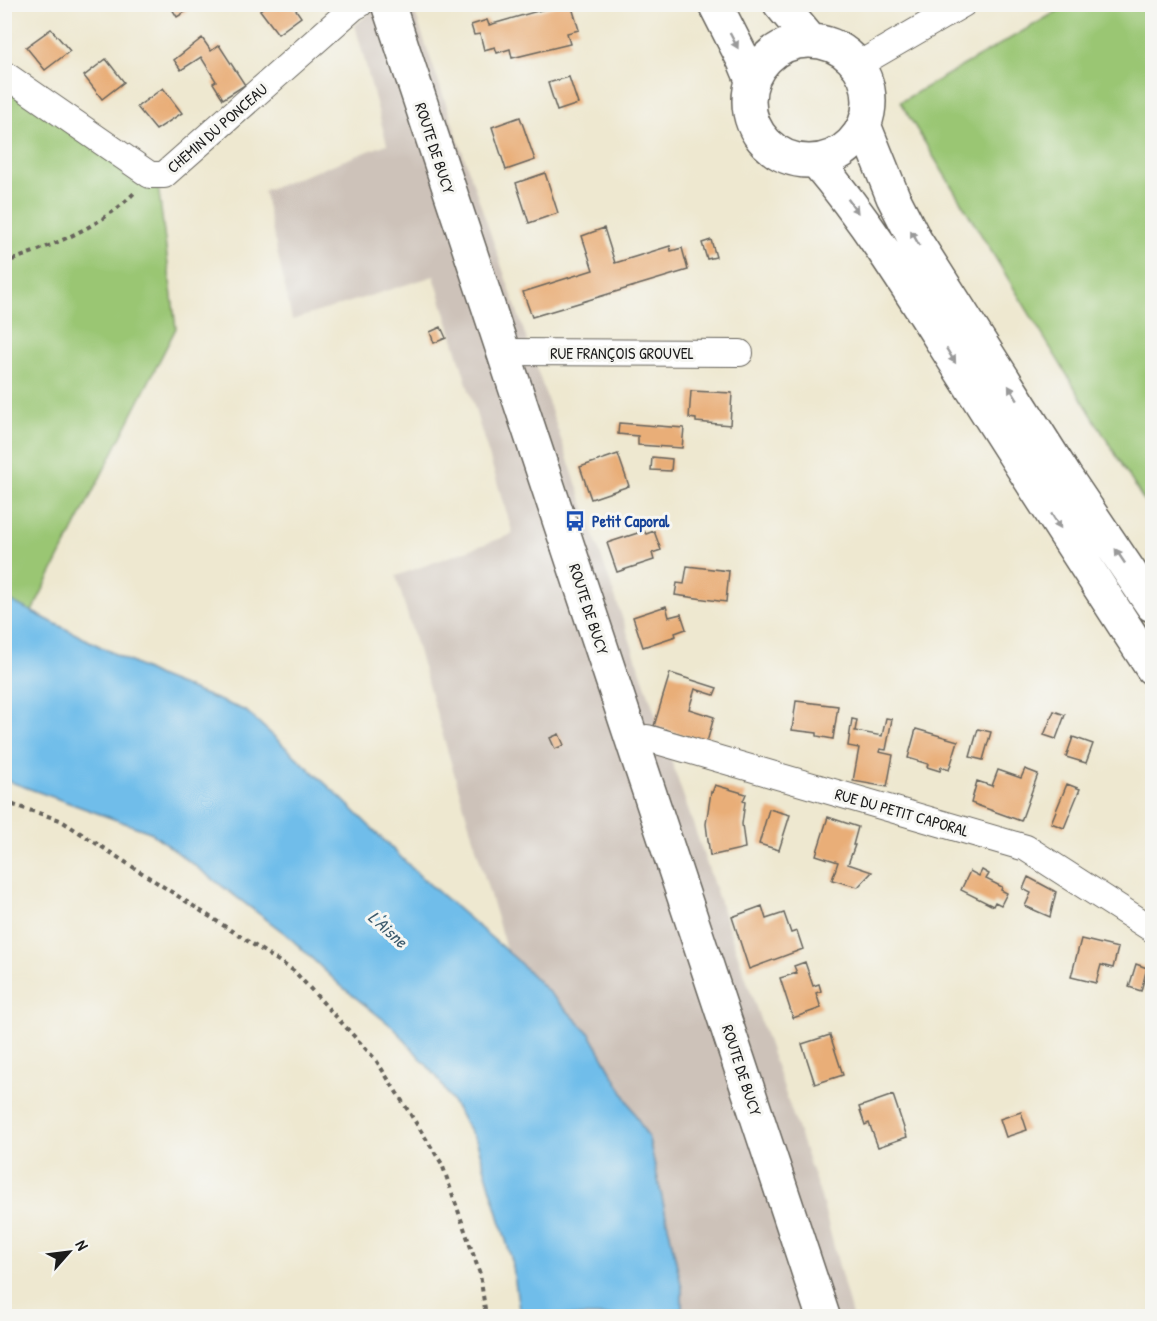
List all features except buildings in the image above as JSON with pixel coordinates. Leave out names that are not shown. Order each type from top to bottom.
[{"type":"main road","name":"ROUTE DE BUCY","points":[[388,4],[823,1317]]},
{"type":"main road","points":[[715,4],[752,80]]},
{"type":"main road","points":[[780,4],[810,40]]},
{"type":"main road","points":[[810,40],[828,44],[845,52],[858,65],[867,84],[869,105],[864,125],[852,142],[836,155],[816,161],[795,160],[777,152],[761,138],[751,120],[748,100],[752,80],[761,63],[774,51],[791,43],[810,40]]},
{"type":"main road","points":[[864,125],[893,197],[915,240],[1065,476],[1152,605]]},
{"type":"main road","points":[[816,161],[881,245],[1152,668]]},
{"type":"street","points":[[858,65],[963,4]]},
{"type":"street","name":"CHEMIN DU PONCEAU","points":[[4,74],[150,175],[164,175],[356,5]]},
{"type":"street","name":"RUE FRANÇOIS GROUVEL","points":[[503,352],[740,352]]},
{"type":"street","name":"RUE DU PETIT CAPORAL","points":[[633,742],[647,738],[1026,848],[1152,929]]},
{"type":"path","points":[[4,263],[50,247],[119,209],[150,175]]},
{"type":"path","points":[[4,802],[60,820],[294,971],[375,1060],[442,1164],[480,1274],[486,1317]]},
{"type":"shaded area","points":[[380,5],[412,5],[821,1197],[852,1316],[648,1316],[523,1007],[396,576],[513,534],[434,276],[292,320],[264,191],[387,144],[355,25]]},
{"type":"green space","points":[[1068,5],[1152,5],[1152,514],[900,102]]},
{"type":"green space","points":[[4,78],[158,185],[176,328],[15,645],[4,643]]},
{"type":"water","name":"L'Aisne","points":[[5,598],[160,677],[246,711],[340,797],[421,877],[516,959],[590,1034],[649,1139],[682,1288],[682,1316],[520,1316],[512,1261],[477,1142],[437,1077],[394,1028],[341,986],[287,935],[150,832],[5,780]]},
{"type":"place","name":"Petit Caporal","points":[[575,521]]}]
